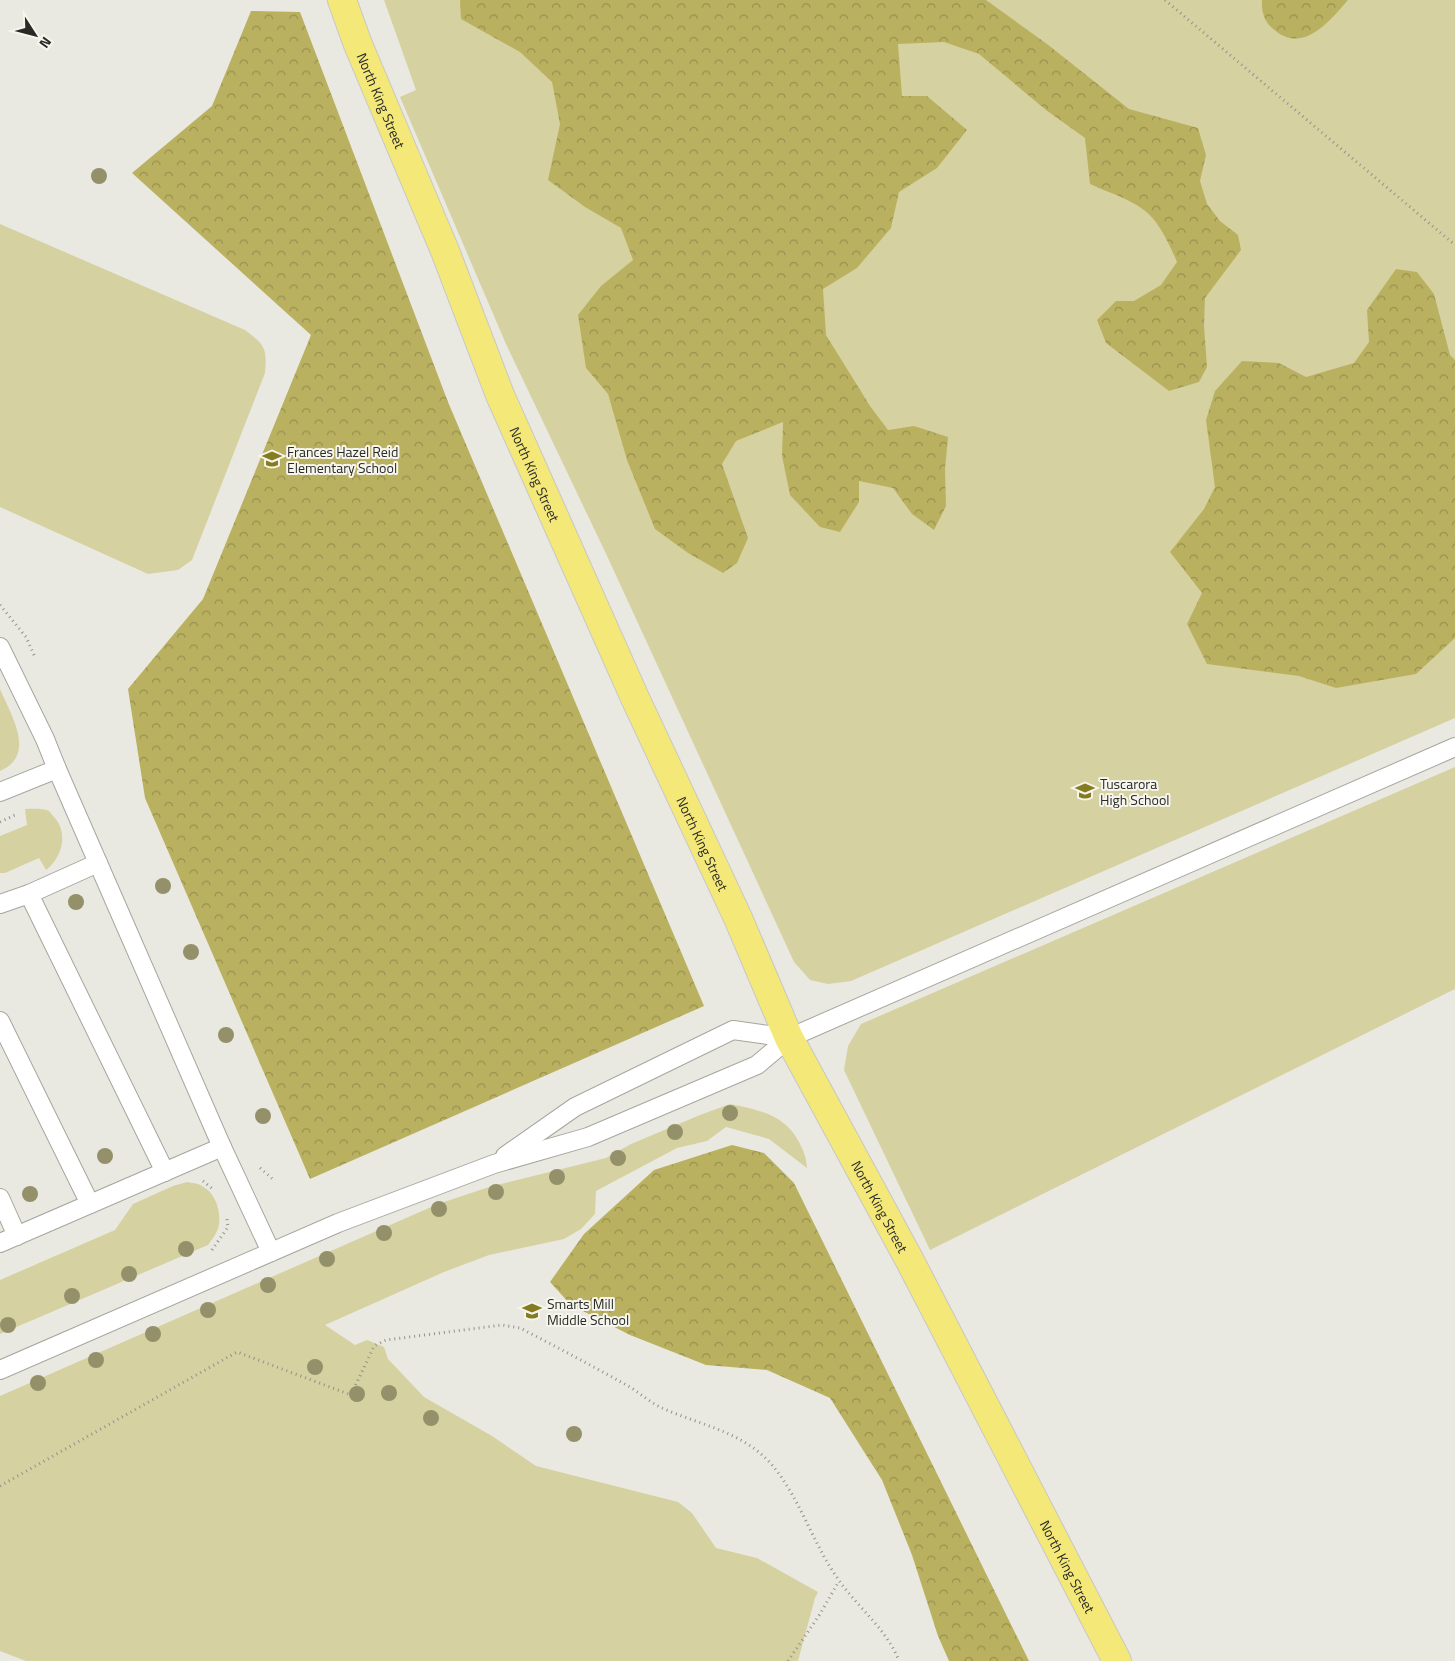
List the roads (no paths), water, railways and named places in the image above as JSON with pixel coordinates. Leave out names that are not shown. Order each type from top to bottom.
[{"type":"main road","name":"North King Street","points":[[342,0],[357,42],[445,251],[500,394],[635,698],[738,918],[789,1038],[910,1261],[1116,1661]]},
{"type":"lane","points":[[0,647],[45,738],[222,1147],[271,1252]]},
{"type":"lane","points":[[0,1370],[338,1223],[494,1164],[588,1138],[757,1065],[789,1038],[1455,747]]},
{"type":"lane","points":[[0,792],[57,769]]},
{"type":"lane","points":[[0,904],[28,894],[98,862]]},
{"type":"lane","points":[[28,894],[165,1172]]},
{"type":"lane","points":[[0,1021],[90,1204]]},
{"type":"lane","points":[[494,1164],[576,1106],[733,1030],[789,1038]]},
{"type":"lane","points":[[0,1243],[222,1147]]},
{"type":"lane","points":[[0,1198],[18,1236]]},
{"type":"place","name":"Frances Hazel Reid Elementary School","points":[[272,459]]},
{"type":"place","name":"Tuscarora High School","points":[[1085,791]]},
{"type":"place","name":"Smarts Mill Middle School","points":[[532,1311]]}]
